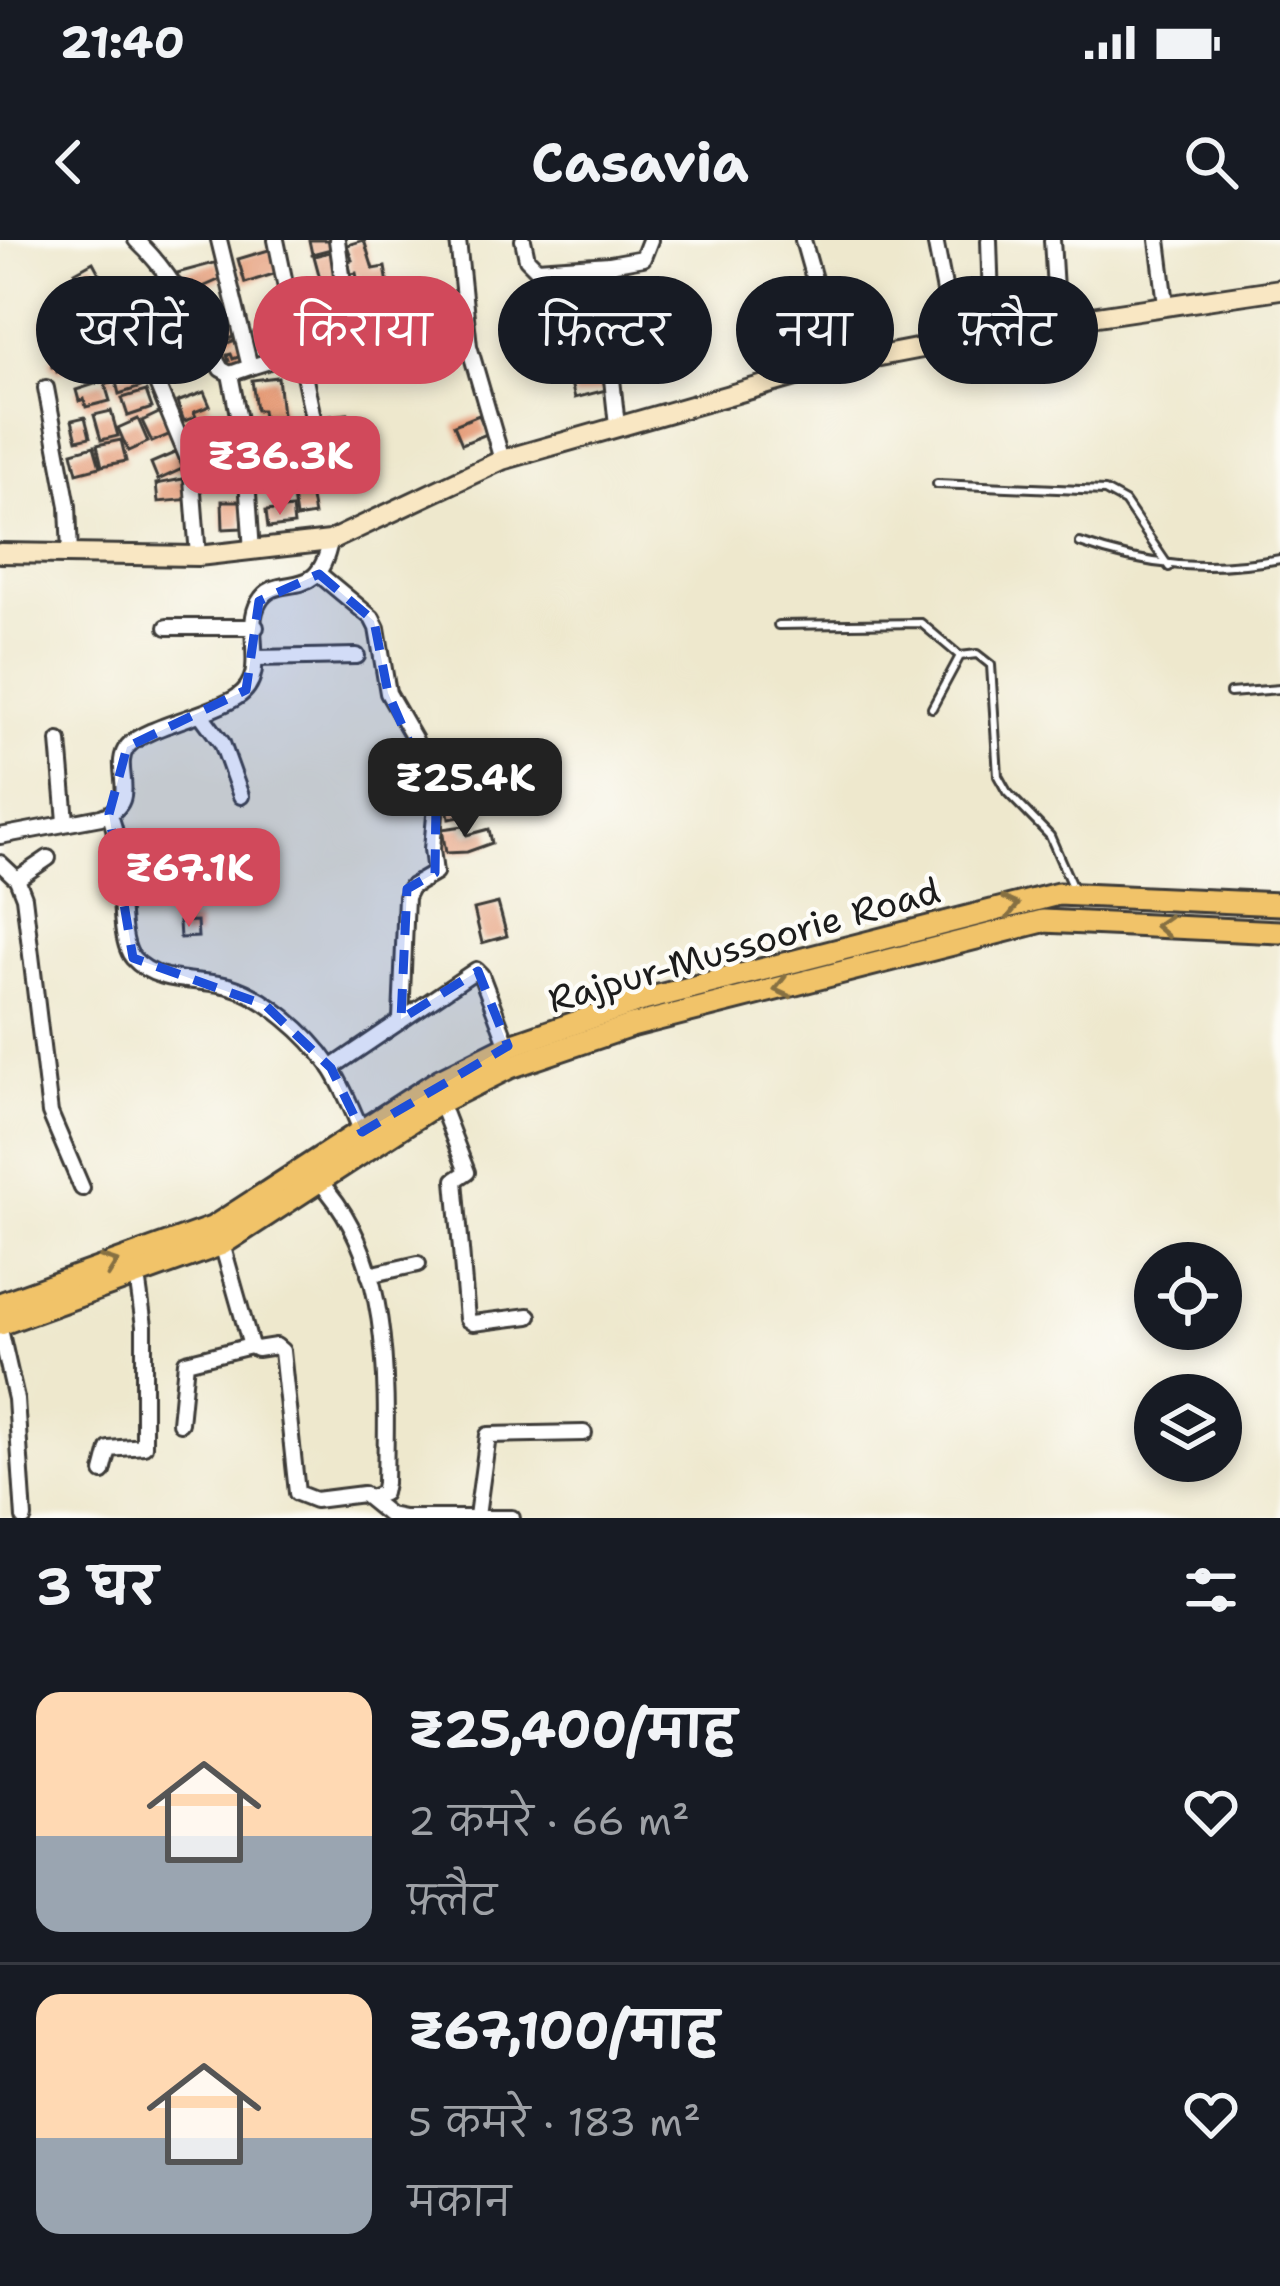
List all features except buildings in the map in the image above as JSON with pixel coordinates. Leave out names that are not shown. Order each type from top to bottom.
[{"type":"main road","name":"Rajpur-Mussoorie Road","points":[[0,1327],[222,1244],[425,1105],[440,1080],[508,1046],[638,1001],[1058,894],[1280,904]]},
{"type":"main road","name":"Rajpur-Mussoorie Road","points":[[0,1304],[212,1228],[362,1132],[510,1067],[631,1026],[1043,921],[1280,932]]},
{"type":"street","points":[[136,240],[160,262],[187,300],[221,369],[230,374],[253,366]]},
{"type":"street","points":[[219,240],[250,367]]},
{"type":"street","points":[[276,240],[283,276]]},
{"type":"street","points":[[458,240],[469,346],[502,460]]},
{"type":"street","points":[[523,240],[526,259],[537,269],[643,258],[650,240]]},
{"type":"street","points":[[803,240],[813,276]]},
{"type":"street","points":[[935,240],[942,276]]},
{"type":"street","points":[[989,240],[990,276]]},
{"type":"street","points":[[1052,240],[1054,276]]},
{"type":"street","points":[[1158,240],[1166,304]]},
{"type":"street","points":[[342,241],[345,276]]},
{"type":"street","points":[[610,264],[597,330],[609,355],[617,426]]},
{"type":"street","points":[[1098,315],[1280,289]]},
{"type":"street","points":[[230,374],[245,451],[252,551]]},
{"type":"street","points":[[157,384],[191,466],[198,556]]},
{"type":"street","points":[[305,384],[317,437]]},
{"type":"street","points":[[0,553],[198,556],[330,541],[502,460],[767,384]]},
{"type":"street","points":[[46,388],[68,506],[70,554]]},
{"type":"street","points":[[0,836],[109,814],[124,793],[122,756],[127,747],[140,737],[202,716],[246,691],[254,658],[256,608],[263,597],[319,574],[330,541]]},
{"type":"street","points":[[319,574],[374,621],[388,693],[415,740],[426,789],[436,803],[435,873],[411,887],[406,897],[401,1019]]},
{"type":"street","points":[[167,627],[256,626]]},
{"type":"street","points":[[254,658],[357,656]]},
{"type":"street","points":[[202,716],[222,742],[241,796]]},
{"type":"street","points":[[59,741],[66,821]]},
{"type":"street","points":[[109,814],[117,838],[125,940],[133,958],[161,975],[225,985],[265,1005],[314,1046],[331,1068],[362,1132]]},
{"type":"street","points":[[16,879],[48,858]]},
{"type":"street","points":[[0,863],[16,879],[24,897],[50,1114],[82,1188]]},
{"type":"street","points":[[331,1068],[441,990],[478,970],[508,1046]]},
{"type":"street","points":[[425,1105],[467,1172],[455,1180],[467,1319],[473,1323],[529,1316]]},
{"type":"street","points":[[319,1181],[351,1222],[369,1275],[380,1342],[384,1490],[370,1498]]},
{"type":"street","points":[[222,1244],[251,1346]]},
{"type":"street","points":[[369,1275],[418,1264]]},
{"type":"street","points":[[103,1472],[109,1450],[144,1446],[144,1326],[137,1276]]},
{"type":"street","points":[[0,1327],[16,1399],[24,1518]]},
{"type":"street","points":[[180,1424],[185,1362],[251,1346],[276,1346],[282,1351],[297,1493],[308,1499],[359,1494],[389,1515],[405,1518],[512,1518]]},
{"type":"street","points":[[477,1516],[488,1435],[584,1433]]},
{"type":"lane","points":[[937,484],[1105,491],[1125,502],[1169,567]]},
{"type":"lane","points":[[1080,543],[1169,567],[1280,559]]},
{"type":"lane","points":[[778,625],[921,623],[959,656],[976,654],[992,665],[998,776],[1007,792],[1050,836],[1076,895]]},
{"type":"lane","points":[[932,708],[959,656]]},
{"type":"lane","points":[[1230,693],[1280,689]]},
{"type":"highlighted area","points":[[319,574],[374,621],[388,693],[436,804],[435,873],[407,889],[401,1019],[478,971],[508,1046],[362,1132],[331,1068],[265,1005],[133,958],[109,814],[127,747],[246,690],[259,601]]}]
